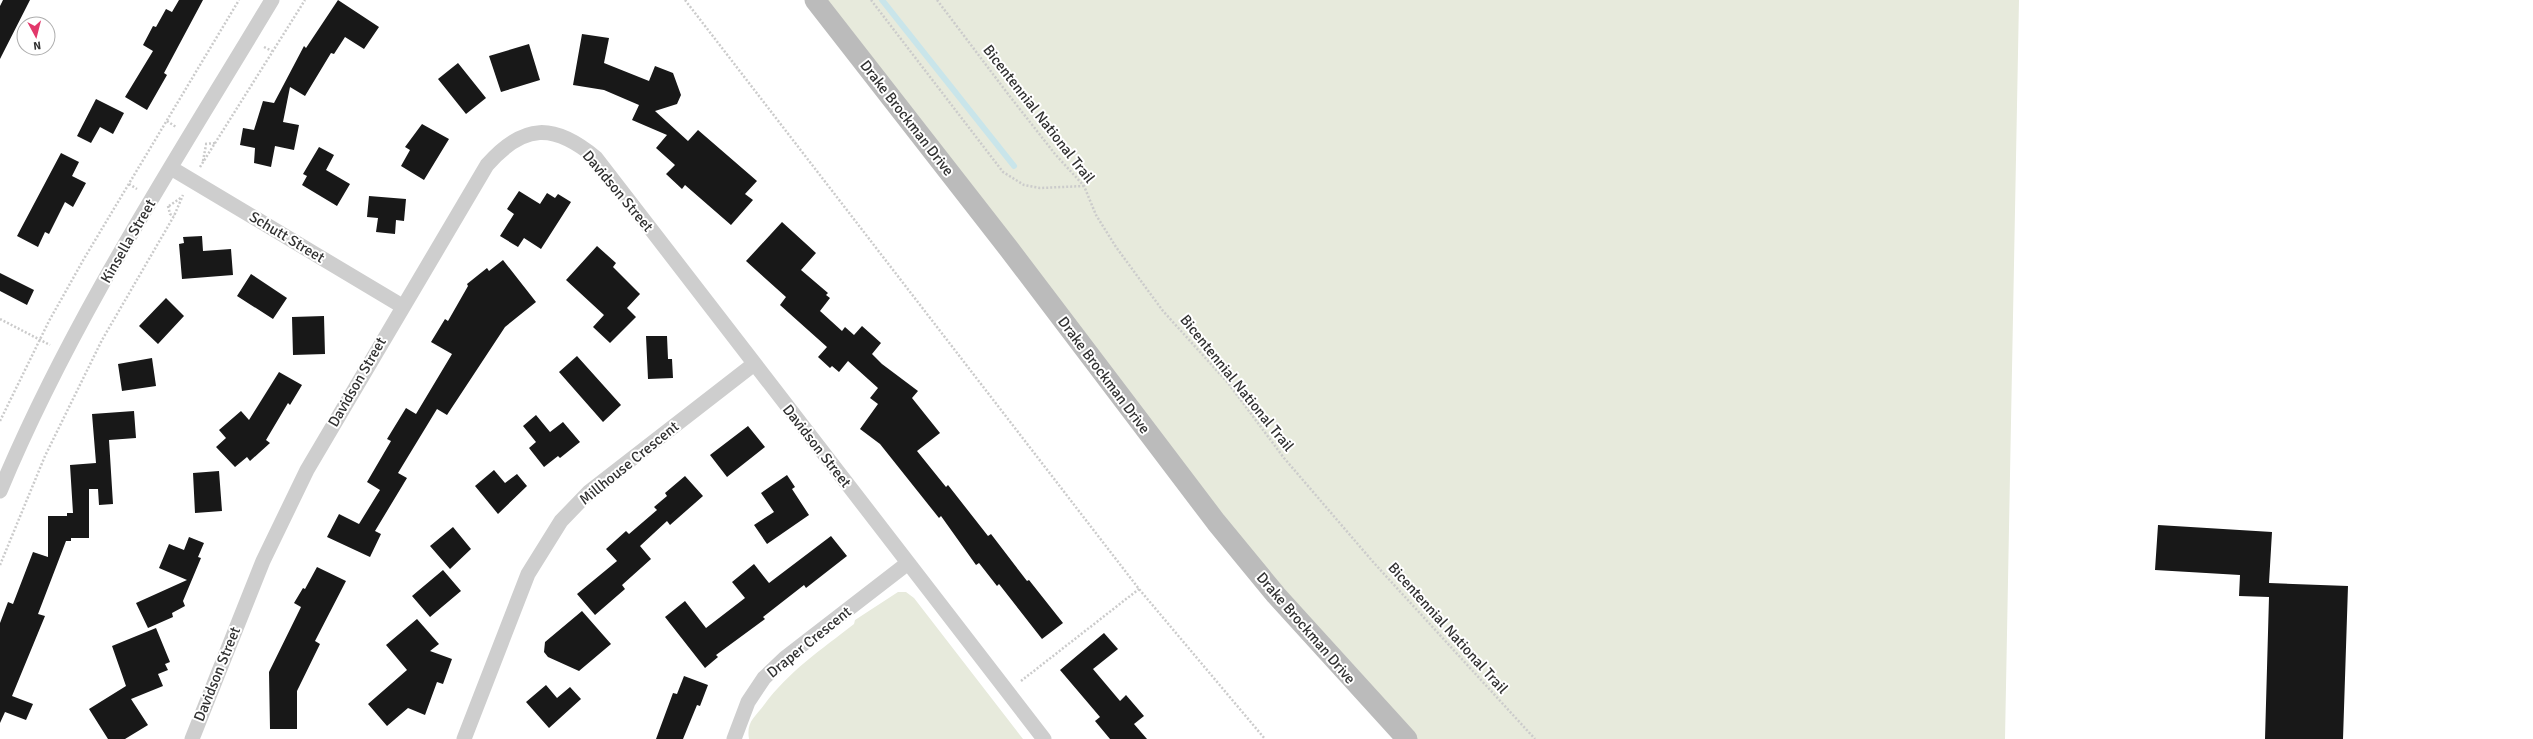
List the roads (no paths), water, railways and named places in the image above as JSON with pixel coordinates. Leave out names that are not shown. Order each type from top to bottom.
[{"type":"main road","name":"Drake Brockman Drive","points":[[815,0],[1010,249],[1216,522],[1276,595],[1407,739]]},
{"type":"street","name":"Kinsella Street","points":[[0,491],[20,443],[64,352],[171,168],[272,0]]},
{"type":"street","name":"Davidson Street","points":[[192,739],[227,648],[280,526],[331,426],[491,160],[503,147],[523,136],[544,132],[556,134],[577,142],[596,158],[1044,739]]},
{"type":"street","name":"Schutt Street","points":[[171,168],[402,306]]},
{"type":"street","name":"Millhouse Crescent","points":[[464,739],[528,574],[561,521],[600,483],[754,364]]},
{"type":"street","name":"Draper Crescent","points":[[734,739],[748,702],[764,678],[785,658],[908,563]]},
{"type":"waterway","points":[[882,0],[1014,166]]}]
